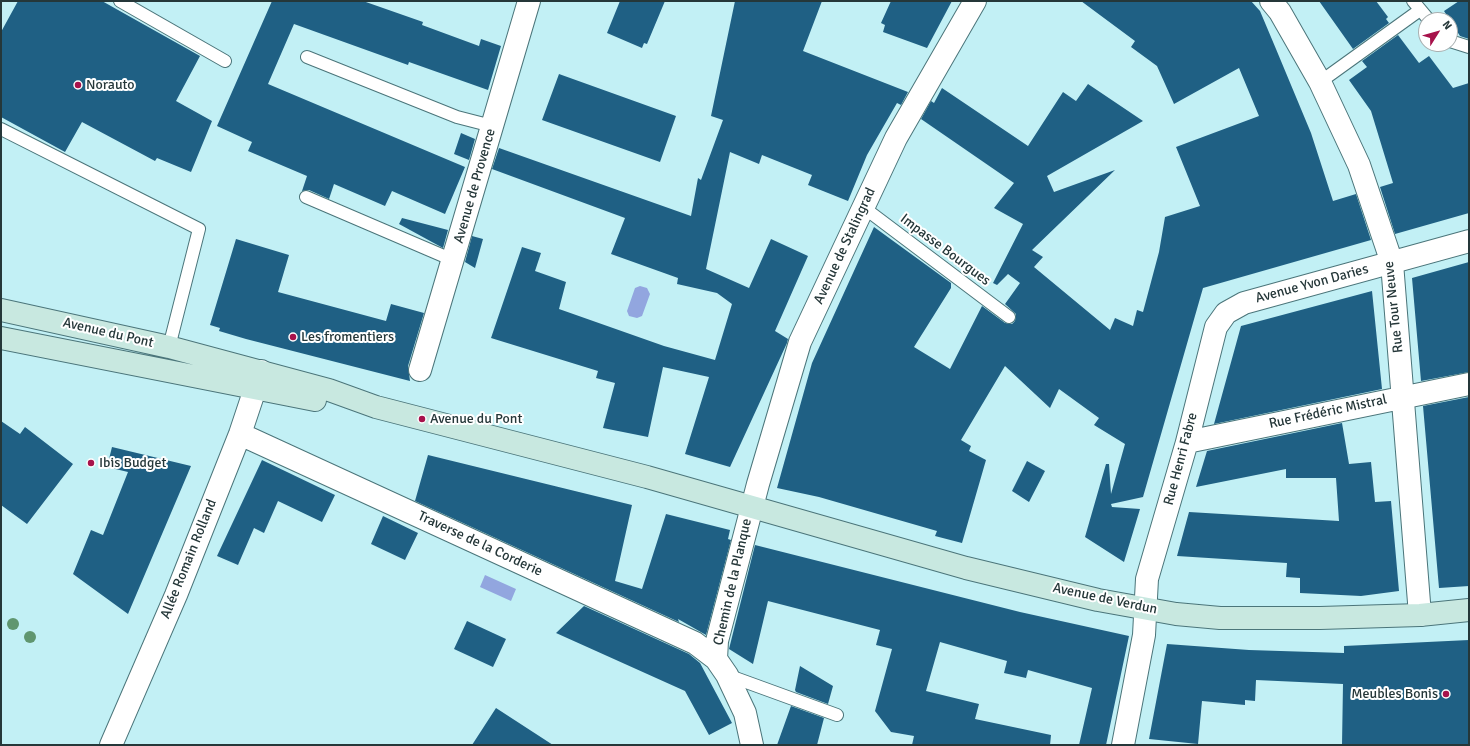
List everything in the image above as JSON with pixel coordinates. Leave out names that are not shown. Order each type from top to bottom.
[{"type":"main road","name":"Avenue du Pont","points":[[1,310],[169,347],[258,380]]},
{"type":"main road","name":"Avenue du Pont","points":[[1,338],[258,380],[329,390],[376,407],[647,477],[751,507]]},
{"type":"main road","name":"Avenue de Verdun","points":[[751,507],[966,568],[1098,600],[1176,614],[1220,618],[1320,618],[1420,615],[1469,610]]},
{"type":"street","name":"Avenue de Provence","points":[[420,370],[529,1]]},
{"type":"street","name":"Avenue de Stalingrad","points":[[751,507],[800,342],[896,138],[975,1]]},
{"type":"street","name":"Rue Tour Neuve","points":[[1271,1],[1280,12],[1320,82],[1359,165],[1392,263],[1420,615]]},
{"type":"street","name":"Avenue Yvon Daries","points":[[1226,313],[1244,302],[1469,241]]},
{"type":"street","name":"Rue Henri Fabre","points":[[1123,745],[1144,635],[1147,579],[1187,442],[1216,327],[1226,313]]},
{"type":"street","name":"Allée Romain Rolland","points":[[111,745],[176,595],[240,434],[258,380]]},
{"type":"street","name":"Rue Frédéric Mistral","points":[[1187,442],[1469,384]]},
{"type":"street","name":"Traverse de la Corderie","points":[[240,434],[695,643],[722,667]]},
{"type":"street","name":"Chemin de la Planque","points":[[751,507],[717,641],[722,667],[745,714],[752,745]]},
{"type":"lane","points":[[120,1],[225,60]]},
{"type":"lane","points":[[1320,82],[1417,5]]},
{"type":"lane","points":[[1458,44],[1469,47]]},
{"type":"lane","points":[[307,57],[457,117],[492,126]]},
{"type":"lane","points":[[1,129],[199,229],[169,347]]},
{"type":"lane","points":[[306,197],[453,260]]},
{"type":"lane","name":"Impasse Bourgues","points":[[863,207],[1008,317]]},
{"type":"lane","points":[[722,667],[837,715]]},
{"type":"water","points":[[640,286],[647,288],[650,294],[642,316],[637,318],[629,316],[627,311],[635,288]]},
{"type":"water","points":[[485,575],[516,589],[511,601],[480,587]]},
{"type":"building","points":[[18,1],[102,1],[200,56],[176,101],[212,121],[191,172],[157,158],[155,161],[82,122],[65,152],[1,117],[1,32]]},
{"type":"building","points":[[272,1],[363,1],[423,22],[422,25],[479,46],[481,39],[501,46],[488,90],[409,62],[408,65],[294,24],[268,84],[465,167],[445,214],[392,191],[385,206],[334,184],[329,199],[309,190],[302,191],[307,176],[248,151],[252,142],[217,126]]},
{"type":"building","points":[[620,1],[665,1],[647,44],[644,43],[642,48],[607,33]]},
{"type":"building","points":[[735,1],[822,1],[803,51],[908,92],[901,105],[897,103],[867,155],[848,201],[808,185],[812,175],[762,155],[759,164],[730,152],[706,269],[749,288],[771,239],[808,256],[775,331],[788,339],[787,343],[730,467],[685,454],[709,377],[663,367],[648,437],[603,428],[615,383],[596,378],[598,371],[491,338],[522,247],[541,253],[535,271],[566,282],[559,309],[664,346],[715,360],[732,304],[717,293],[677,284],[678,278],[611,254],[625,218],[492,169],[499,148],[691,216],[698,178],[701,180],[723,120],[711,116]]},
{"type":"building","points":[[891,1],[952,1],[927,48],[883,32],[885,25],[881,23]]},
{"type":"building","points":[[1081,1],[1251,1],[1260,11],[1311,133],[1333,201],[1356,194],[1371,240],[1203,288],[1143,497],[1111,504],[1112,507],[1140,509],[1124,562],[1085,537],[1106,464],[1109,464],[1111,494],[1125,444],[1094,425],[1099,418],[1059,389],[1050,408],[1005,366],[961,440],[971,446],[969,451],[986,460],[962,543],[935,536],[937,531],[819,497],[777,488],[812,363],[874,227],[951,283],[951,288],[914,347],[950,369],[982,306],[1005,323],[1012,324],[1015,321],[1016,314],[1005,304],[1020,283],[1008,274],[997,285],[993,283],[1023,224],[994,208],[1014,183],[921,119],[931,101],[934,103],[942,88],[1028,146],[1063,92],[1076,101],[1088,84],[1143,121],[1047,176],[1054,192],[1115,170],[1032,250],[1043,257],[1034,267],[1110,330],[1115,318],[1133,326],[1137,310],[1143,312],[1159,252],[1165,217],[1200,206],[1176,147],[1259,116],[1239,68],[1174,104],[1157,66],[1131,47],[1135,41]]},
{"type":"building","points":[[1319,1],[1376,1],[1388,17],[1386,19],[1389,23],[1353,49]]},
{"type":"building","points":[[1459,1],[1469,1],[1469,39],[1460,36],[1458,33],[1458,12],[1444,11]]},
{"type":"building","points":[[1398,35],[1419,63],[1429,56],[1453,88],[1469,83],[1469,213],[1395,234],[1380,187],[1393,183],[1371,111],[1349,80],[1367,67],[1362,61]]},
{"type":"building","points":[[559,74],[676,116],[660,162],[542,120]]},
{"type":"building","points":[[461,133],[475,139],[469,160],[454,154]]},
{"type":"building","points":[[402,218],[448,230],[443,248],[399,224]]},
{"type":"building","points":[[472,236],[483,239],[475,268],[465,262]]},
{"type":"building","points":[[236,239],[289,255],[278,292],[386,321],[391,304],[424,313],[408,366],[410,381],[246,339],[219,331],[220,328],[210,325]]},
{"type":"building","points":[[1469,262],[1469,372],[1421,381],[1412,278]]},
{"type":"building","points":[[1372,291],[1382,389],[1214,424],[1241,326]]},
{"type":"building","points":[[1469,397],[1469,586],[1439,588],[1423,406]]},
{"type":"building","points":[[1,421],[20,434],[25,427],[73,464],[27,524],[1,505]]},
{"type":"building","points":[[1342,423],[1349,464],[1371,462],[1375,502],[1391,501],[1399,591],[1361,596],[1300,593],[1300,578],[1286,577],[1287,563],[1177,556],[1189,512],[1339,521],[1336,478],[1286,478],[1286,469],[1196,487],[1207,451]]},
{"type":"building","points":[[112,447],[191,466],[128,614],[73,574],[91,530],[103,535],[128,472],[107,467]]},
{"type":"building","points":[[428,455],[632,505],[615,581],[642,589],[666,514],[730,530],[728,539],[731,540],[706,635],[678,619],[679,622],[415,501]]},
{"type":"building","points":[[262,460],[335,495],[322,522],[278,501],[264,533],[254,528],[238,565],[217,556]]},
{"type":"building","points":[[1027,461],[1045,471],[1029,502],[1012,491]]},
{"type":"building","points":[[383,516],[418,533],[405,560],[371,544]]},
{"type":"building","points":[[755,545],[1020,612],[1129,636],[1106,745],[1079,745],[1092,688],[1028,670],[1026,678],[1004,673],[1007,661],[940,642],[926,691],[979,704],[975,719],[1051,735],[1050,745],[912,745],[914,736],[891,732],[875,711],[892,649],[876,645],[880,630],[768,601],[753,664],[729,649]]},
{"type":"building","points":[[584,606],[689,654],[700,663],[732,723],[709,735],[685,691],[556,633]]},
{"type":"building","points":[[467,621],[506,639],[493,667],[454,649]]},
{"type":"building","points":[[1469,640],[1469,745],[1342,745],[1343,684],[1256,680],[1255,701],[1245,700],[1245,705],[1202,701],[1198,744],[1149,739],[1167,644],[1249,650],[1344,653],[1344,646]]},
{"type":"building","points":[[800,666],[833,686],[828,704],[796,692],[795,690]]},
{"type":"building","points":[[791,706],[824,718],[817,745],[777,745]]},
{"type":"building","points":[[496,708],[553,745],[472,745]]},
{"type":"place","name":"Norauto","points":[[78,85]]},
{"type":"place","name":"Les fromentiers","points":[[293,337]]},
{"type":"place","name":"Avenue du Pont","points":[[422,419]]},
{"type":"place","name":"Ibis Budget","points":[[91,463]]},
{"type":"place","name":"Meubles Bonis","points":[[1446,694]]}]
